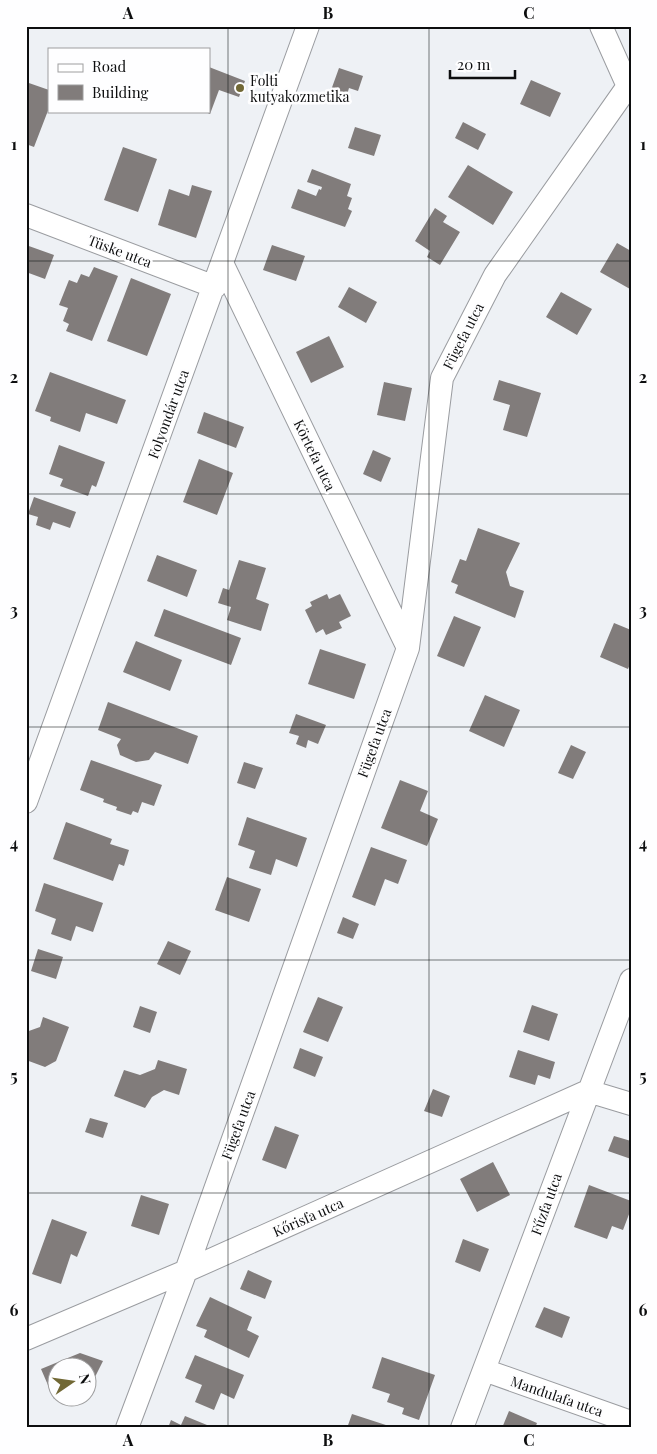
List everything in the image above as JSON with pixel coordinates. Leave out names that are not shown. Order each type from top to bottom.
[{"type":"street","name":"Folyondár utca","points":[[26,802],[215,287],[308,26]]},
{"type":"street","points":[[601,26],[630,86]]},
{"type":"street","name":"Fügefa utca","points":[[127,1428],[186,1271],[408,648],[442,378],[494,275],[630,86]]},
{"type":"street","name":"Tüske utca","points":[[26,215],[215,287]]},
{"type":"street","name":"Körtefa utca","points":[[222,263],[408,648]]},
{"type":"street","name":"Fűzfa utca","points":[[462,1428],[631,980]]},
{"type":"street","points":[[588,1090],[631,1104]]},
{"type":"street","name":"Kőrisfa utca","points":[[26,1338],[186,1271],[588,1090]]},
{"type":"street","name":"Mandulafa utca","points":[[484,1370],[631,1422]]},
{"type":"building","points":[[210,67],[245,81],[239,97],[219,90],[210,114],[205,112],[210,112]]},
{"type":"building","points":[[339,68],[363,76],[358,91],[349,88],[346,98],[330,93]]},
{"type":"building","points":[[531,80],[561,93],[550,117],[520,104]]},
{"type":"building","points":[[26,82],[48,90],[48,111],[34,147],[26,144]]},
{"type":"building","points":[[463,122],[486,134],[478,150],[455,138]]},
{"type":"building","points":[[355,127],[381,135],[374,156],[348,148]]},
{"type":"building","points":[[123,147],[157,159],[138,212],[104,200]]},
{"type":"building","points":[[468,165],[513,192],[493,225],[448,197]]},
{"type":"building","points":[[312,169],[351,184],[347,196],[352,198],[348,209],[352,211],[345,227],[291,208],[298,189],[316,196],[319,189],[321,190],[322,187],[307,182]]},
{"type":"building","points":[[192,185],[212,191],[196,238],[158,225],[169,189],[189,196]]},
{"type":"building","points":[[435,208],[447,216],[443,222],[460,232],[440,265],[427,257],[430,251],[415,241]]},
{"type":"building","points":[[617,243],[631,251],[630,289],[600,272]]},
{"type":"building","points":[[26,245],[54,255],[45,279],[26,272]]},
{"type":"building","points":[[272,245],[305,256],[296,281],[263,270]]},
{"type":"building","points":[[94,267],[118,276],[92,341],[66,331],[69,324],[63,321],[68,308],[59,305],[69,280],[77,283],[81,274],[89,277]]},
{"type":"building","points":[[131,278],[171,294],[147,356],[107,341]]},
{"type":"building","points":[[349,287],[377,302],[366,323],[338,307]]},
{"type":"building","points":[[561,292],[592,309],[577,335],[546,317]]},
{"type":"building","points":[[329,336],[344,367],[311,383],[296,352]]},
{"type":"building","points":[[50,372],[126,400],[117,424],[86,413],[80,432],[50,421],[51,417],[35,411]]},
{"type":"building","points":[[499,380],[541,393],[527,437],[503,430],[510,405],[493,400]]},
{"type":"building","points":[[384,382],[412,388],[405,421],[377,415]]},
{"type":"building","points":[[204,412],[244,427],[236,448],[197,433]]},
{"type":"building","points":[[59,445],[105,462],[96,487],[92,485],[88,496],[60,486],[63,479],[49,474]]},
{"type":"building","points":[[373,450],[391,458],[381,482],[363,474]]},
{"type":"building","points":[[199,459],[233,473],[217,515],[183,502]]},
{"type":"building","points":[[34,497],[76,512],[70,528],[53,522],[50,530],[36,525],[38,517],[28,514]]},
{"type":"building","points":[[478,528],[520,543],[506,572],[510,586],[524,591],[515,618],[455,593],[458,585],[451,582],[460,559],[466,561]]},
{"type":"building","points":[[157,555],[197,570],[187,597],[147,581]]},
{"type":"building","points":[[239,560],[266,568],[256,599],[269,604],[261,631],[227,620],[231,607],[218,603],[223,588],[229,590]]},
{"type":"building","points":[[327,594],[329,599],[340,594],[351,616],[339,622],[342,628],[326,635],[323,629],[316,633],[305,610],[312,606],[310,602]]},
{"type":"building","points":[[164,609],[241,638],[231,665],[154,636]]},
{"type":"building","points":[[454,616],[481,627],[464,667],[437,656]]},
{"type":"building","points":[[614,623],[631,630],[631,662],[628,669],[600,657]]},
{"type":"building","points":[[136,641],[182,660],[170,691],[123,672]]},
{"type":"building","points":[[320,649],[366,664],[354,699],[308,684]]},
{"type":"building","points":[[485,695],[520,710],[504,747],[469,731]]},
{"type":"building","points":[[108,702],[198,736],[188,764],[155,752],[149,760],[136,762],[120,755],[117,745],[121,739],[98,730]]},
{"type":"building","points":[[296,714],[326,725],[318,744],[308,740],[306,748],[296,744],[299,736],[289,733]]},
{"type":"building","points":[[571,745],[586,752],[573,779],[558,773]]},
{"type":"building","points":[[91,760],[162,785],[154,806],[142,802],[138,813],[133,811],[131,815],[116,810],[117,807],[103,802],[104,799],[80,790]]},
{"type":"building","points":[[244,762],[263,768],[255,789],[237,783]]},
{"type":"building","points":[[400,780],[428,791],[420,811],[438,819],[427,846],[381,828]]},
{"type":"building","points":[[247,817],[307,838],[297,867],[276,859],[271,875],[249,868],[255,851],[238,845]]},
{"type":"building","points":[[66,822],[112,839],[110,844],[129,850],[124,866],[119,864],[113,881],[53,859]]},
{"type":"building","points":[[371,847],[407,860],[398,884],[385,879],[375,906],[352,897]]},
{"type":"building","points":[[227,877],[261,889],[249,922],[215,910]]},
{"type":"building","points":[[44,883],[103,903],[93,932],[76,926],[71,941],[51,934],[56,919],[35,911]]},
{"type":"building","points":[[343,917],[359,924],[353,939],[337,933]]},
{"type":"building","points":[[168,941],[191,951],[180,975],[157,964]]},
{"type":"building","points":[[38,949],[63,957],[56,979],[31,971]]},
{"type":"building","points":[[318,997],[343,1007],[328,1042],[303,1032]]},
{"type":"building","points":[[532,1005],[558,1014],[549,1041],[523,1032]]},
{"type":"building","points":[[140,1006],[157,1012],[150,1033],[133,1027]]},
{"type":"building","points":[[43,1017],[69,1027],[56,1061],[45,1067],[26,1060],[26,1032],[40,1027]]},
{"type":"building","points":[[300,1048],[323,1057],[315,1077],[293,1068]]},
{"type":"building","points":[[518,1050],[555,1062],[550,1079],[538,1075],[535,1085],[509,1077]]},
{"type":"building","points":[[158,1060],[187,1069],[179,1095],[164,1090],[152,1097],[145,1108],[114,1096],[124,1070],[140,1075],[155,1069]]},
{"type":"building","points":[[433,1089],[450,1096],[442,1117],[424,1111]]},
{"type":"building","points":[[90,1118],[108,1123],[103,1138],[85,1132]]},
{"type":"building","points":[[275,1126],[299,1135],[286,1169],[262,1160]]},
{"type":"building","points":[[614,1136],[631,1141],[631,1159],[608,1151]]},
{"type":"building","points":[[493,1162],[510,1195],[477,1212],[460,1179]]},
{"type":"building","points":[[589,1185],[631,1201],[631,1209],[623,1230],[612,1226],[607,1239],[574,1227]]},
{"type":"building","points":[[141,1195],[169,1204],[159,1235],[131,1226]]},
{"type":"building","points":[[52,1219],[87,1232],[77,1257],[71,1254],[61,1284],[32,1274]]},
{"type":"building","points":[[463,1239],[489,1249],[480,1272],[455,1262]]},
{"type":"building","points":[[248,1270],[272,1281],[265,1299],[240,1289]]},
{"type":"building","points":[[210,1297],[252,1317],[247,1330],[259,1336],[249,1358],[204,1337],[207,1330],[196,1326]]},
{"type":"building","points":[[544,1307],[570,1317],[562,1338],[535,1327]]},
{"type":"building","points":[[80,1353],[89,1356],[73,1356]]},
{"type":"building","points":[[195,1355],[244,1375],[234,1399],[221,1393],[214,1410],[195,1402],[202,1385],[185,1378]]},
{"type":"building","points":[[382,1357],[435,1375],[419,1420],[402,1414],[404,1408],[387,1402],[390,1394],[372,1388]]},
{"type":"building","points":[[98,1359],[103,1361],[98,1371]]},
{"type":"building","points":[[48,1366],[48,1385],[41,1369]]},
{"type":"building","points":[[509,1411],[537,1423],[535,1428],[502,1428]]},
{"type":"building","points":[[352,1414],[392,1427],[347,1428]]},
{"type":"building","points":[[185,1416],[207,1425],[206,1428],[168,1428],[171,1420],[181,1425]]},
{"type":"place","name":"Folti kutyakozmetika","points":[[240,88]]}]
